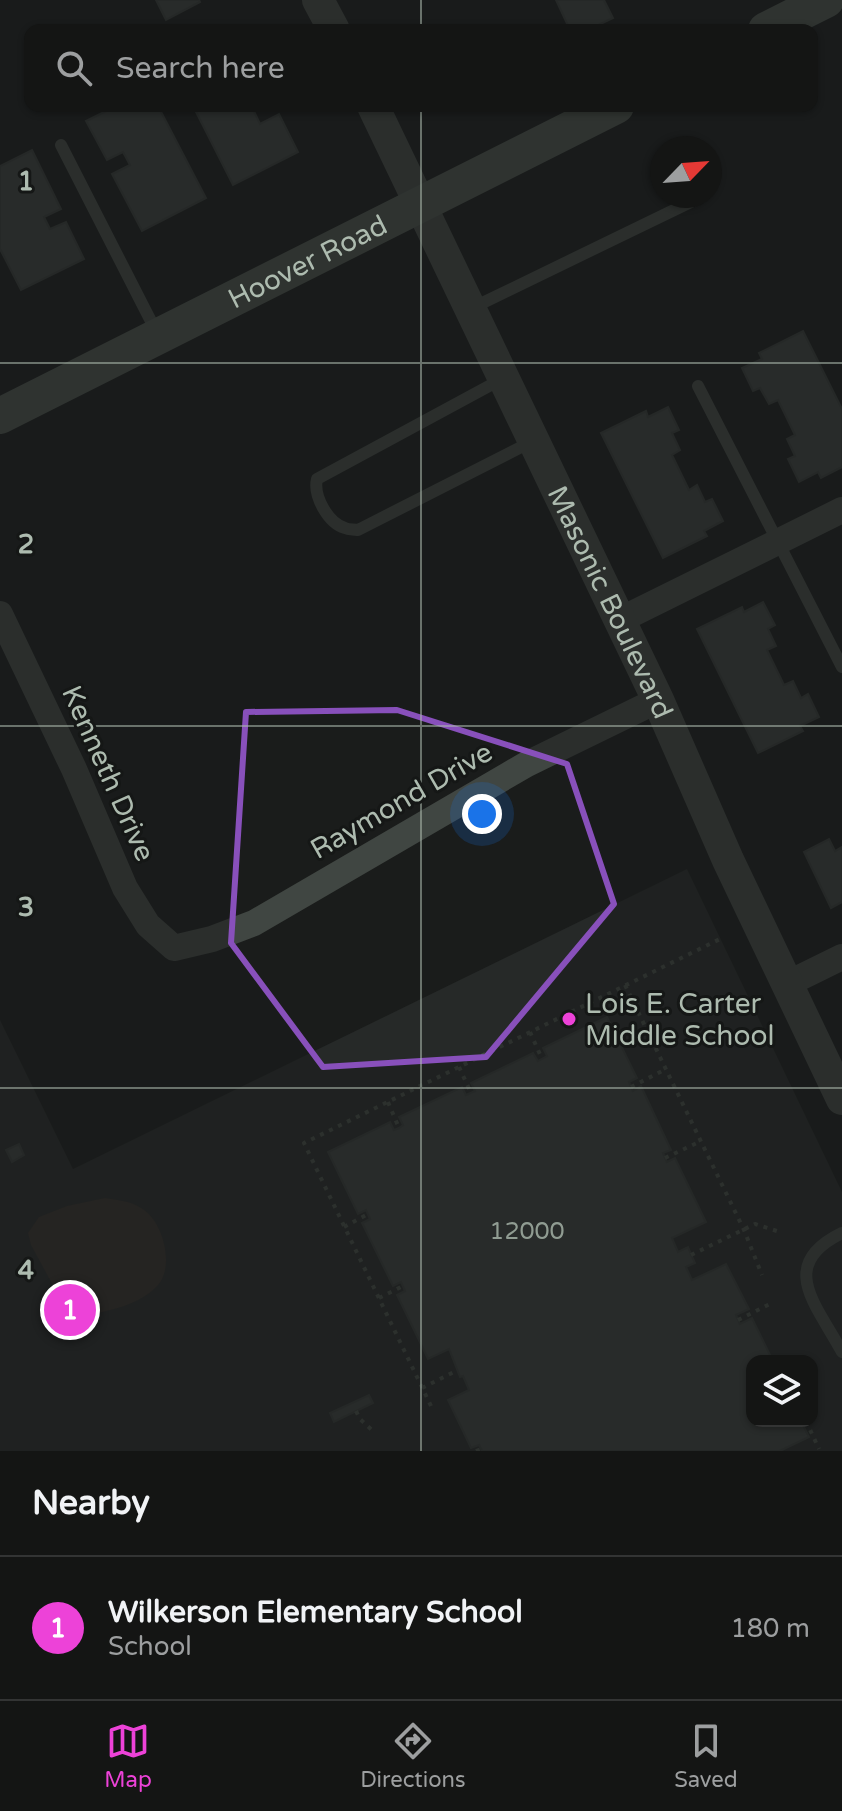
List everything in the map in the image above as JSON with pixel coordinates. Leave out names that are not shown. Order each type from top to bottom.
[{"type":"main road","points":[[778,24],[826,0]]},
{"type":"main road","name":"Hoover Road","points":[[0,416],[604,112]]},
{"type":"street","points":[[318,0],[331,24]]},
{"type":"street","name":"Masonic Boulevard","points":[[376,112],[658,700],[728,860],[842,1099]]},
{"type":"street","points":[[620,620],[842,510]]},
{"type":"street","name":"Kenneth Drive","points":[[0,614],[74,769],[125,888],[148,925],[174,948]]},
{"type":"street","name":"Raymond Drive","points":[[174,948],[212,939],[254,923],[527,764],[658,700]]},
{"type":"street","points":[[787,984],[842,957]]},
{"type":"lane","points":[[61,145],[159,335]]},
{"type":"lane","points":[[470,309],[678,208]]},
{"type":"lane","points":[[503,379],[317,479],[315,489],[318,498],[328,515],[343,528],[358,530],[533,441]]},
{"type":"lane","points":[[698,386],[842,667]]},
{"type":"lane","points":[[842,1233],[815,1250],[806,1263],[804,1277],[842,1352]]},
{"type":"path","points":[[431,1406],[304,1143],[720,939]]},
{"type":"path","points":[[625,985],[744,1230],[762,1275]]},
{"type":"path","points":[[530,1032],[542,1059]]},
{"type":"path","points":[[459,1067],[471,1093]]},
{"type":"path","points":[[631,1087],[666,1069]]},
{"type":"path","points":[[388,1102],[399,1128]]},
{"type":"path","points":[[665,1158],[701,1141]]},
{"type":"path","points":[[344,1227],[368,1214]]},
{"type":"path","points":[[691,1255],[755,1224],[780,1232]]},
{"type":"path","points":[[379,1298],[403,1286]]},
{"type":"path","points":[[738,1320],[772,1303]]},
{"type":"path","points":[[422,1388],[456,1371]]},
{"type":"path","points":[[356,1411],[374,1432]]},
{"type":"path","points":[[809,1427],[819,1449]]},
{"type":"highlighted area","points":[[397,710],[567,764],[614,904],[486,1057],[323,1067],[231,943],[246,712]]},
{"type":"shaded area","name":"Lois E. Carter Middle School","points":[[687,869],[842,1192],[842,1451],[0,1451],[0,1020],[73,1169]]},
{"type":"shaded area","points":[[105,1198],[133,1204],[149,1214],[161,1233],[166,1267],[158,1285],[143,1298],[84,1316],[62,1302],[31,1245],[28,1233],[39,1217],[67,1206]]},
{"type":"building","points":[[156,0],[199,0],[200,2],[166,20]]},
{"type":"building","points":[[556,0],[604,0],[613,18],[600,24],[567,24]]},
{"type":"building","points":[[104,112],[161,112],[206,198],[142,231],[112,174],[130,165],[123,152],[107,160],[86,121]]},
{"type":"building","points":[[196,112],[254,112],[260,124],[279,114],[298,152],[233,185]]},
{"type":"building","points":[[32,150],[61,209],[44,217],[50,229],[66,222],[84,259],[21,290],[0,249],[0,166]]},
{"type":"building","points":[[803,331],[842,409],[842,467],[821,478],[818,472],[799,482],[788,459],[795,456],[787,439],[795,435],[778,400],[769,404],[760,388],[753,391],[742,368],[762,359],[759,353]]},
{"type":"building","points":[[668,407],[679,430],[672,433],[680,450],[672,455],[689,490],[697,485],[705,502],[712,499],[723,521],[704,531],[707,536],[663,558],[601,433],[646,411],[648,417]]},
{"type":"building","points":[[763,602],[775,625],[768,629],[776,646],[767,650],[784,685],[793,681],[801,698],[808,694],[819,717],[800,726],[803,731],[758,753],[697,629],[742,607],[744,612]]},
{"type":"building","points":[[829,839],[835,851],[842,847],[842,902],[831,908],[804,852]]},
{"type":"building","points":[[607,1017],[637,1078],[629,1082],[633,1091],[641,1086],[671,1150],[663,1153],[667,1162],[675,1158],[706,1222],[672,1238],[678,1252],[688,1247],[695,1263],[686,1267],[692,1280],[726,1264],[749,1309],[736,1315],[740,1324],[752,1318],[770,1355],[746,1355],[746,1427],[804,1427],[809,1437],[780,1451],[482,1451],[479,1445],[471,1448],[448,1400],[469,1390],[463,1376],[460,1377],[449,1349],[428,1359],[397,1295],[405,1291],[401,1282],[393,1286],[362,1223],[370,1219],[366,1210],[358,1214],[328,1152],[390,1122],[394,1130],[399,1128],[403,1125],[399,1117],[462,1087],[466,1095],[475,1091],[471,1083],[533,1053],[538,1061],[547,1056],[543,1048]]},
{"type":"building","points":[[19,1144],[24,1155],[12,1162],[6,1150]]},
{"type":"building","points":[[369,1395],[373,1403],[334,1422],[330,1413]]},
{"type":"place","name":"Lois E. Carter Middle School","points":[[569,1019]]},
{"type":"place","name":"Wilkerson Elementary School","points":[[70,1310]]}]
